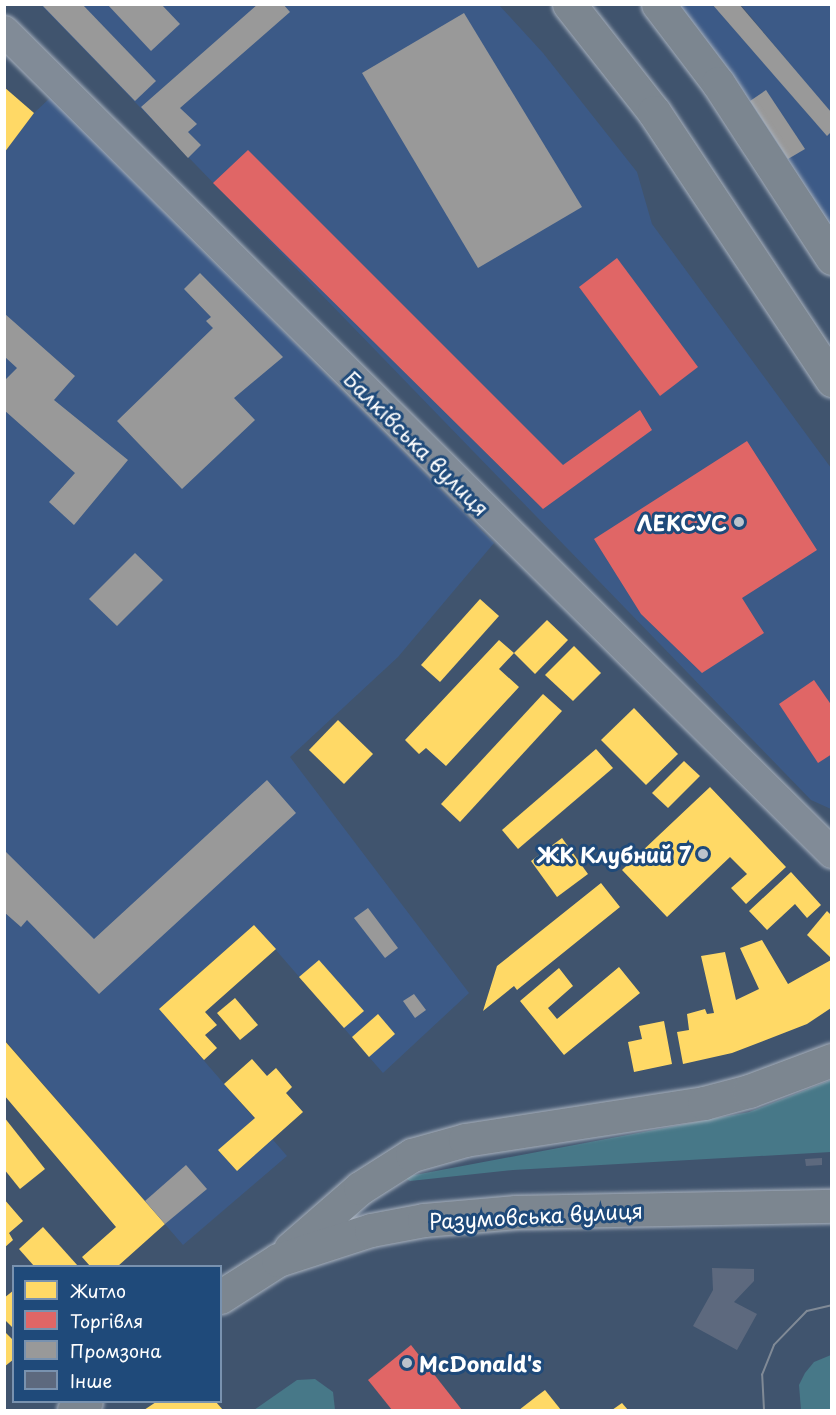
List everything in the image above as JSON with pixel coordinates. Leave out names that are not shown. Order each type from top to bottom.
[{"type":"main road","points":[[569,4],[654,112],[831,380]]},
{"type":"main road","points":[[658,4],[718,83],[831,258]]},
{"type":"main road","points":[[278,1260],[360,1188],[412,1155],[465,1140],[704,1103],[759,1088],[831,1060]]},
{"type":"main road","name":"Разумовська вулиця","points":[[222,1296],[278,1260],[371,1230],[472,1215],[831,1206]]},
{"type":"street","name":"Балківська вулиця","points":[[4,31],[831,854]]},
{"type":"shaded area","points":[[41,5],[499,5],[543,53],[637,172],[652,224],[831,468],[831,809],[811,800]]},
{"type":"shaded area","points":[[679,5],[739,5],[779,51],[741,5],[831,5],[831,226]]},
{"type":"shaded area","points":[[50,98],[494,543],[398,657],[290,757],[469,993],[383,1073],[254,925],[159,1009],[287,1156],[183,1245],[5,1040],[4,153],[34,113]]},
{"type":"shaded area","points":[[831,1080],[831,1152],[513,1170],[410,1181],[404,1177],[749,1112]]},
{"type":"shaded area","points":[[831,1355],[831,1410],[801,1410],[799,1385],[805,1373],[814,1362]]},
{"type":"shaded area","points":[[315,1379],[333,1392],[335,1410],[254,1410],[297,1380]]},
{"type":"building: Житло","points":[[4,87],[34,113],[4,153]]},
{"type":"building: Житло","points":[[480,599],[499,616],[440,682],[421,665]]},
{"type":"building: Житло","points":[[547,620],[568,640],[535,674],[514,653]]},
{"type":"building: Житло","points":[[499,640],[514,653],[499,669],[519,687],[446,766],[426,748],[419,754],[405,740]]},
{"type":"building: Житло","points":[[574,646],[601,673],[573,701],[545,675]]},
{"type":"building: Житло","points":[[543,694],[562,711],[460,822],[441,804]]},
{"type":"building: Житло","points":[[634,708],[678,754],[646,785],[601,740]]},
{"type":"building: Житло","points":[[338,720],[373,754],[344,784],[309,750]]},
{"type":"building: Житло","points":[[596,749],[613,768],[518,849],[502,830]]},
{"type":"building: Житло","points":[[684,761],[700,776],[668,808],[652,793]]},
{"type":"building: Житло","name":"ЖК Клубний 7","points":[[710,787],[786,867],[746,904],[731,888],[747,874],[730,857],[667,917],[622,870]]},
{"type":"building: Житло","points":[[562,838],[588,874],[557,897],[531,861]]},
{"type":"building: Житло","points":[[791,872],[821,905],[807,918],[795,904],[767,930],[749,911]]},
{"type":"building: Житло","points":[[601,883],[620,907],[517,990],[514,986],[483,1011],[497,966]]},
{"type":"building: Житло","points":[[827,911],[831,915],[831,958],[807,935]]},
{"type":"building: Житло","points":[[254,925],[276,949],[205,1012],[217,1025],[205,1035],[217,1048],[204,1060],[159,1009]]},
{"type":"building: Житло","points":[[762,940],[788,984],[831,960],[831,1008],[807,1024],[732,1053],[683,1064],[677,1032],[689,1030],[687,1014],[705,1009],[707,1014],[714,1013],[701,956],[725,952],[736,1000],[759,989],[740,948]]},
{"type":"building: Житло","points":[[319,960],[364,1011],[344,1028],[299,977]]},
{"type":"building: Житло","points":[[619,967],[640,993],[564,1055],[520,1001],[559,968],[573,986],[548,1008],[557,1019]]},
{"type":"building: Житло","points":[[235,998],[258,1025],[240,1040],[217,1013]]},
{"type":"building: Житло","points":[[378,1014],[395,1034],[369,1057],[352,1037]]},
{"type":"building: Житло","points":[[664,1021],[672,1064],[634,1072],[628,1042],[642,1039],[639,1026]]},
{"type":"building: Житло","points":[[4,1040],[165,1224],[119,1265],[89,1265],[82,1257],[116,1227],[4,1095]]},
{"type":"building: Житло","points":[[252,1059],[267,1076],[276,1068],[292,1087],[286,1093],[303,1112],[237,1171],[218,1150],[255,1118],[224,1084]]},
{"type":"building: Житло","points":[[4,1117],[45,1169],[20,1189],[4,1169]]},
{"type":"building: Житло","points":[[4,1199],[23,1221],[9,1233],[13,1240],[4,1248]]},
{"type":"building: Житло","points":[[43,1227],[77,1265],[33,1265],[19,1249]]},
{"type":"building: Житло","points":[[12,1292],[12,1327],[4,1319],[4,1298]]},
{"type":"building: Житло","points":[[4,1331],[12,1339],[12,1361],[4,1367]]},
{"type":"building: Житло","points":[[545,1390],[561,1410],[519,1410],[537,1396]]},
{"type":"building: Житло","points":[[154,1403],[217,1403],[223,1410],[144,1410]]},
{"type":"building: Житло","points":[[622,1403],[628,1410],[612,1410]]},
{"type":"building: Торгівля","points":[[248,150],[563,465],[640,410],[652,430],[543,509],[213,183]]},
{"type":"building: Торгівля","points":[[617,258],[698,367],[660,396],[579,287]]},
{"type":"building: Торгівля","points":[[747,441],[817,550],[742,598],[764,633],[702,673],[641,614],[594,539]]},
{"type":"building: Торгівля","points":[[814,680],[832,706],[832,754],[818,763],[779,704]]},
{"type":"building: Торгівля","name":"McDonald's","points":[[411,1345],[462,1410],[392,1410],[368,1380]]},
{"type":"building: Промзона","points":[[41,4],[82,4],[156,81],[135,101]]},
{"type":"building: Промзона","points":[[107,4],[161,4],[180,24],[151,51]]},
{"type":"building: Промзона","points":[[258,4],[283,4],[290,12],[180,108],[197,124],[188,132],[201,145],[188,158],[141,107]]},
{"type":"building: Промзона","points":[[712,4],[739,4],[831,112],[831,132],[827,136]]},
{"type":"building: Промзона","points":[[464,13],[582,207],[478,268],[362,73]]},
{"type":"building: Промзона","points":[[766,90],[805,149],[788,159],[750,101]]},
{"type":"building: Промзона","points":[[200,273],[283,357],[234,398],[255,420],[182,489],[117,421],[213,328],[206,321],[211,317],[184,289]]},
{"type":"building: Промзона","points":[[5,314],[75,376],[54,400],[128,460],[74,525],[49,502],[75,473],[4,410],[4,381],[17,368],[5,357]]},
{"type":"building: Промзона","points":[[135,553],[163,580],[117,626],[89,599]]},
{"type":"building: Промзона","points":[[267,780],[296,813],[99,994],[27,920],[21,927],[4,912],[4,850],[94,939]]},
{"type":"building: Промзона","points":[[368,908],[398,948],[385,958],[354,918]]},
{"type":"building: Промзона","points":[[414,994],[426,1010],[415,1018],[403,1001]]},
{"type":"building: Промзона","points":[[186,1165],[207,1189],[165,1224],[145,1201]]},
{"type":"building: Інше","points":[[822,1158],[822,1165],[806,1166],[805,1159]]},
{"type":"building: Інше","points":[[712,1268],[754,1269],[754,1281],[734,1302],[757,1314],[737,1350],[693,1326],[713,1290]]},
{"type":"tram line","points":[[764,1410],[762,1375],[774,1345],[807,1311],[832,1305]]},
{"type":"place","name":"ЛЕКСУС","points":[[739,522]]},
{"type":"place","name":"ЖК Клубний 7","points":[[703,854]]},
{"type":"place","name":"McDonald's","points":[[407,1363]]}]
